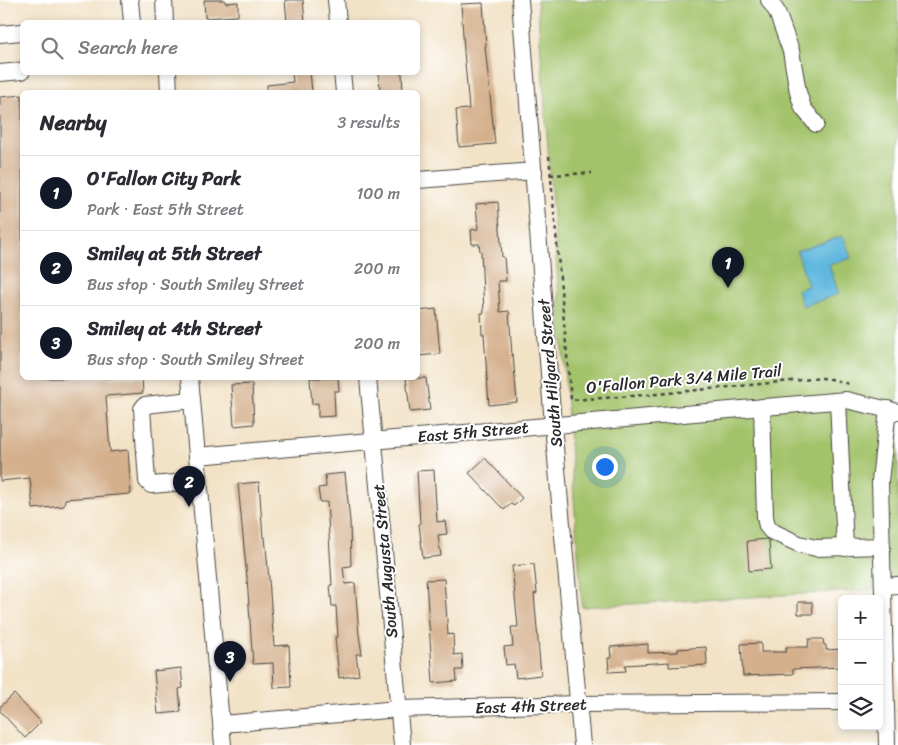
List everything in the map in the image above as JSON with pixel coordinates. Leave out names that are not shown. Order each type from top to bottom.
[{"type":"street","points":[[130,0],[132,20]]},
{"type":"street","points":[[164,0],[166,20]]},
{"type":"street","points":[[336,0],[338,20]]},
{"type":"street","name":"South Hilgard Street","points":[[520,0],[553,425],[582,745]]},
{"type":"street","points":[[769,0],[777,12],[791,50],[798,92],[803,108],[816,124]]},
{"type":"street","points":[[0,34],[20,32]]},
{"type":"street","points":[[0,73],[20,71]]},
{"type":"street","points":[[168,75],[169,90]]},
{"type":"street","points":[[342,75],[344,90]]},
{"type":"street","points":[[420,180],[534,171]]},
{"type":"street","points":[[190,380],[223,745]]},
{"type":"street","name":"South Augusta Street","points":[[368,380],[402,745]]},
{"type":"street","points":[[192,400],[145,405],[142,409],[147,481],[151,485],[199,481]]},
{"type":"street","name":"East 5th Street","points":[[197,456],[846,400],[893,411]]},
{"type":"street","points":[[838,401],[845,548]]},
{"type":"street","points":[[762,407],[765,518],[771,532],[799,544],[816,548],[882,546]]},
{"type":"street","points":[[887,745],[890,585],[882,546],[880,481],[893,411]]},
{"type":"street","name":"East 4th Street","points":[[222,724],[399,709],[579,704],[838,702]]},
{"type":"path","name":"O'Fallon Park 3/4 Mile Trail","points":[[549,155],[571,400],[647,395],[822,378],[851,385]]},
{"type":"path","points":[[550,175],[592,173]]},
{"type":"green space","points":[[537,0],[898,0],[898,577],[894,577],[870,590],[582,607]]},
{"type":"water","points":[[843,236],[851,258],[829,265],[839,294],[803,306],[797,290],[808,286],[797,251]]},
{"type":"building","points":[[204,0],[225,0],[225,3],[238,2],[238,16],[205,18]]},
{"type":"building","points":[[285,0],[303,0],[305,20],[287,20]]},
{"type":"building","points":[[483,3],[485,46],[495,144],[459,147],[456,110],[469,109],[461,4]]},
{"type":"building","points":[[292,75],[310,75],[312,90],[267,90],[267,85],[293,82]]},
{"type":"building","points":[[379,75],[402,75],[403,90],[380,90]]},
{"type":"building","points":[[20,95],[20,380],[142,380],[143,393],[106,396],[110,452],[128,450],[131,494],[65,499],[64,506],[33,509],[30,478],[0,481],[0,97]]},
{"type":"building","points":[[498,202],[502,257],[504,257],[506,281],[498,281],[500,312],[509,311],[517,402],[489,405],[484,334],[482,334],[481,313],[484,313],[481,251],[479,244],[472,244],[471,230],[478,229],[476,204]]},
{"type":"building","points":[[436,309],[440,354],[420,356],[420,311]]},
{"type":"building","points":[[426,378],[430,410],[410,412],[406,380]]},
{"type":"building","points":[[310,380],[338,380],[339,391],[334,391],[335,416],[318,417],[318,403],[312,404]]},
{"type":"building","points":[[252,384],[254,424],[234,426],[231,385]]},
{"type":"building","points":[[485,458],[522,498],[514,506],[511,504],[504,510],[469,473]]},
{"type":"building","points":[[434,470],[437,522],[445,521],[447,534],[438,535],[441,556],[423,558],[419,524],[417,471]]},
{"type":"building","points":[[345,473],[350,521],[351,566],[343,567],[345,584],[355,583],[362,654],[356,654],[359,675],[339,678],[335,637],[338,637],[336,606],[332,606],[330,585],[332,585],[327,502],[320,502],[318,488],[326,487],[325,475]]},
{"type":"building","points":[[259,482],[274,646],[289,645],[291,687],[274,688],[273,663],[253,664],[238,484]]},
{"type":"building","points":[[766,539],[769,541],[771,569],[749,571],[747,541]]},
{"type":"building","points":[[534,564],[537,593],[534,594],[541,675],[516,678],[514,664],[506,665],[504,647],[513,646],[511,627],[518,627],[512,566]]},
{"type":"building","points":[[444,579],[448,635],[453,634],[454,655],[462,654],[463,670],[456,670],[457,681],[433,683],[426,580]]},
{"type":"building","points":[[798,602],[812,602],[813,614],[798,614]]},
{"type":"building","points":[[809,639],[823,639],[826,650],[838,649],[838,667],[793,669],[793,674],[743,676],[741,644],[761,643],[761,652],[786,652],[786,647],[808,647]]},
{"type":"building","points":[[648,644],[648,653],[678,652],[678,649],[706,647],[707,665],[669,667],[669,662],[625,665],[626,671],[609,672],[608,658],[611,658],[610,647]]},
{"type":"building","points":[[181,668],[183,688],[179,689],[181,712],[158,714],[154,671]]},
{"type":"building","points":[[14,694],[41,722],[25,738],[0,711],[0,707]]},
{"type":"place","name":"O'Fallon City Park","points":[[728,288]]},
{"type":"place","name":"Smiley at 5th Street","points":[[189,507]]},
{"type":"place","name":"Smiley at 4th Street","points":[[230,682]]}]
